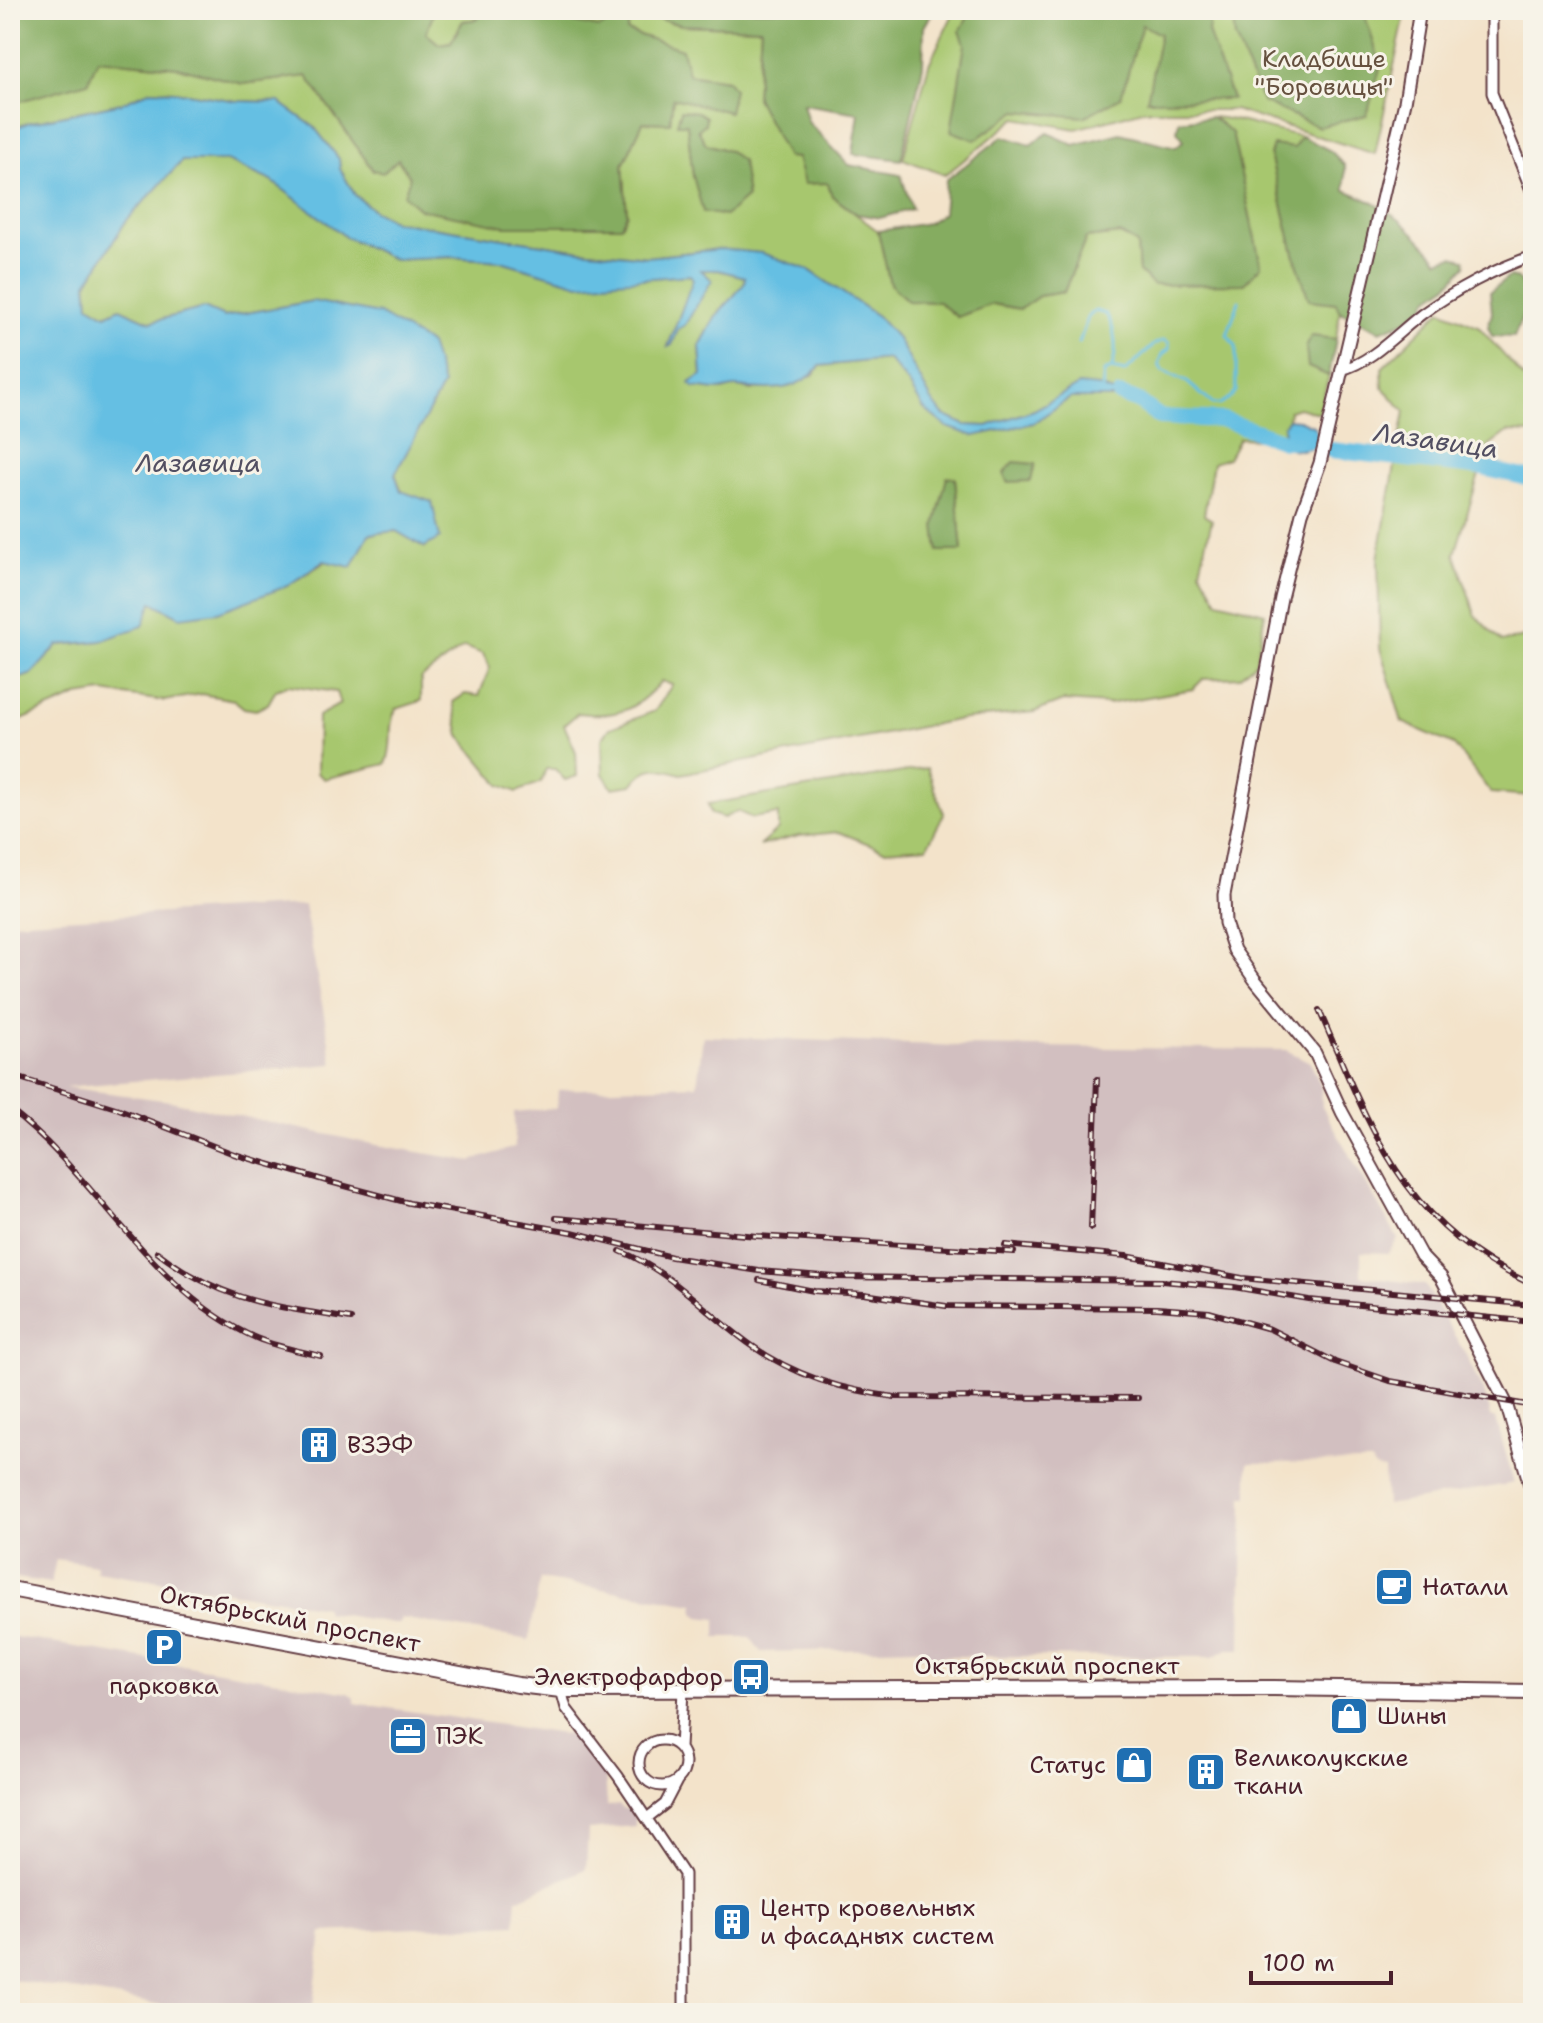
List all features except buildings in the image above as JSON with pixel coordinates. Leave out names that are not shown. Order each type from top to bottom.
[{"type":"main road","name":"Октябрьский проспект","points":[[10,1589],[502,1682],[561,1690],[1274,1688],[1533,1692]]},
{"type":"street","points":[[1420,10],[1405,102],[1320,463],[1302,513],[1281,598],[1224,895],[1225,923],[1234,950],[1315,1053],[1342,1112],[1421,1256],[1441,1277],[1506,1403],[1533,1495]]},
{"type":"street","points":[[1492,10],[1492,93],[1533,195]]},
{"type":"street","points":[[1341,370],[1357,366],[1425,312],[1516,262],[1533,256]]},
{"type":"street","points":[[561,1690],[566,1708],[684,1874],[684,2013]]},
{"type":"street","points":[[647,1818],[665,1804],[685,1769],[680,1748],[683,1690]]},
{"type":"street","points":[[677,1781],[670,1785],[654,1786],[642,1776],[639,1761],[645,1747],[651,1742],[667,1740],[680,1748]]},
{"type":"shaded area","points":[[304,905],[333,1064],[64,1087],[170,1101],[377,1145],[471,1161],[515,1147],[514,1112],[557,1108],[558,1090],[697,1085],[703,1036],[961,1046],[1286,1050],[1310,1062],[1321,1086],[1322,1107],[1398,1239],[1388,1253],[1361,1252],[1361,1276],[1425,1285],[1466,1355],[1487,1400],[1490,1417],[1496,1419],[1514,1483],[1386,1505],[1384,1470],[1374,1468],[1371,1462],[1248,1463],[1248,1497],[1243,1497],[1241,1649],[1228,1649],[1213,1657],[920,1656],[919,1648],[761,1652],[750,1637],[716,1637],[716,1619],[700,1617],[695,1612],[694,1604],[540,1579],[529,1640],[401,1618],[399,1624],[325,1612],[325,1607],[96,1571],[96,1565],[56,1559],[51,1583],[10,1577],[10,922]]},
{"type":"shaded area","points":[[10,1636],[349,1693],[355,1698],[355,1703],[582,1737],[605,1767],[607,1806],[619,1805],[629,1809],[635,1817],[635,1826],[588,1830],[586,1869],[517,1899],[515,1924],[322,1932],[312,2013],[208,2013],[10,1979]]},
{"type":"green space","points":[[10,10],[435,10],[426,33],[439,44],[451,42],[463,21],[478,19],[478,10],[519,10],[527,20],[535,15],[535,10],[553,10],[553,18],[599,28],[608,23],[611,10],[934,10],[924,27],[923,66],[901,160],[853,154],[859,113],[803,104],[808,122],[849,165],[901,175],[912,209],[880,218],[857,214],[832,196],[828,183],[804,184],[797,158],[787,157],[756,98],[761,28],[681,25],[632,12],[627,31],[682,49],[688,74],[727,80],[734,89],[729,112],[673,98],[670,123],[643,122],[623,165],[627,213],[621,226],[505,226],[420,209],[404,195],[410,177],[398,159],[383,173],[373,170],[307,76],[243,84],[178,67],[98,59],[88,82],[10,104]]},
{"type":"green space","points":[[435,10],[478,10],[478,19],[463,21],[451,42],[439,44],[426,33]]},
{"type":"green space","points":[[553,10],[611,10],[608,23],[599,28],[553,18]]},
{"type":"green space","name":"Кладбище \"Боровицы\"","points":[[955,10],[1406,10],[1375,154],[1234,110],[1143,110],[1076,129],[1016,118],[945,175],[903,159],[929,64]]},
{"type":"green space","points":[[972,10],[1211,10],[1208,32],[1232,99],[1147,100],[1160,34],[1142,25],[1121,97],[1084,117],[1017,111],[975,140],[951,131],[965,44],[960,31]]},
{"type":"green space","points":[[1232,10],[1363,10],[1381,65],[1367,115],[1319,127],[1262,102],[1235,38]]},
{"type":"green space","points":[[631,12],[681,25],[761,28],[756,98],[797,158],[828,183],[832,196],[878,231],[890,284],[908,301],[939,302],[957,317],[992,304],[1020,309],[1039,296],[1064,292],[1086,238],[1120,234],[1137,244],[1139,272],[1244,284],[1261,266],[1232,133],[1212,117],[1301,136],[1294,148],[1270,155],[1294,253],[1309,299],[1336,303],[1340,312],[1336,339],[1312,336],[1308,367],[1329,376],[1319,413],[1298,408],[1289,411],[1283,426],[1284,441],[1288,447],[1260,439],[1239,438],[1228,458],[1213,463],[1204,515],[1212,520],[1200,570],[1218,601],[1265,613],[1256,662],[1239,677],[1203,679],[1193,689],[1108,704],[1063,701],[1034,712],[956,720],[681,774],[648,770],[632,785],[612,788],[603,774],[602,739],[610,728],[655,711],[672,685],[662,681],[634,706],[615,713],[578,713],[564,725],[576,752],[577,776],[565,780],[555,769],[546,769],[541,782],[517,792],[500,785],[460,736],[453,702],[465,694],[479,696],[490,667],[483,654],[464,647],[421,678],[421,701],[396,709],[391,723],[386,764],[324,779],[317,773],[318,716],[340,704],[336,692],[289,685],[276,690],[268,704],[256,710],[244,708],[234,700],[201,694],[164,701],[103,692],[78,696],[10,725],[10,687],[15,680],[32,674],[58,645],[101,641],[151,602],[287,586],[369,534],[396,531],[424,547],[395,474],[443,385],[313,301],[224,317],[204,308],[151,322],[120,308],[106,315],[89,305],[87,283],[126,221],[182,161],[227,161],[272,181],[346,237],[395,260],[452,257],[501,261],[579,283],[690,275],[694,278],[668,346],[672,345],[678,329],[685,325],[711,280],[701,270],[718,270],[745,277],[744,284],[715,318],[700,346],[702,376],[723,390],[733,386],[752,390],[813,375],[820,366],[888,359],[909,384],[924,409],[974,436],[1033,423],[1070,398],[1113,398],[1133,406],[1137,401],[1124,394],[1079,385],[1034,410],[987,426],[965,425],[943,415],[898,339],[877,316],[809,270],[720,249],[647,257],[580,250],[394,221],[374,211],[355,195],[340,169],[339,159],[314,127],[279,102],[237,101],[151,90],[122,103],[27,123],[10,130],[10,104],[98,59],[178,67],[243,84],[307,76],[373,170],[397,159],[410,177],[627,213],[623,165],[643,122],[670,123],[673,97],[727,80],[688,74],[681,49],[627,31]],"holes":[[[687,124],[698,130],[706,144],[729,151],[693,176]],[[947,478],[955,479],[962,551],[938,550]]]},
{"type":"green space","points":[[681,110],[698,112],[706,117],[705,124],[698,130],[706,144],[729,151],[742,161],[747,197],[725,216],[703,212],[693,176],[687,124],[677,124]]},
{"type":"green space","points":[[1212,117],[1232,133],[1261,266],[1244,284],[1153,285],[1139,272],[1137,244],[1120,234],[1086,238],[1064,292],[1039,296],[1020,309],[992,304],[957,317],[939,302],[908,301],[890,284],[878,231],[928,223],[943,213],[946,180],[1003,136],[1030,145],[1048,133],[1074,145],[1120,133],[1176,147],[1184,140],[1177,131],[1179,121]]},
{"type":"green space","points":[[1301,136],[1331,151],[1345,166],[1345,190],[1397,218],[1439,260],[1453,256],[1465,259],[1466,265],[1449,284],[1428,299],[1424,308],[1408,320],[1380,331],[1340,312],[1336,303],[1309,300],[1270,155],[1273,145],[1294,148]]},
{"type":"green space","points":[[1509,277],[1518,279],[1530,299],[1514,337],[1492,336],[1488,327],[1492,313],[1490,292]]},
{"type":"green space","points":[[1441,310],[1478,326],[1533,388],[1533,433],[1508,432],[1487,448],[1455,554],[1476,616],[1501,642],[1533,635],[1533,796],[1491,793],[1454,745],[1402,722],[1380,648],[1378,559],[1405,411],[1383,388],[1382,368]]},
{"type":"green space","points":[[1311,336],[1336,339],[1329,376],[1308,367],[1306,348]]},
{"type":"green space","points":[[1014,462],[1035,464],[1031,481],[1007,482],[1004,473]]},
{"type":"green space","points":[[947,477],[955,478],[962,551],[938,551],[935,525]]},
{"type":"green space","points":[[927,768],[944,814],[927,847],[884,850],[839,832],[799,836],[759,846],[778,829],[778,814],[752,818],[737,811],[724,818],[711,814],[708,804]]},
{"type":"water","name":"Лазавица","points":[[151,90],[237,101],[279,102],[314,127],[339,159],[340,169],[355,195],[374,211],[394,221],[580,250],[647,257],[720,249],[762,253],[809,270],[877,316],[898,339],[943,415],[965,425],[987,426],[1034,410],[1079,385],[1099,387],[1138,401],[1133,406],[1113,398],[1070,398],[1033,423],[974,436],[947,427],[924,409],[909,384],[888,359],[820,366],[802,382],[782,388],[734,387],[719,390],[693,387],[690,383],[702,375],[700,346],[715,318],[744,284],[745,277],[718,270],[701,270],[712,280],[668,347],[693,279],[690,275],[579,284],[501,261],[452,257],[395,260],[346,237],[272,181],[227,161],[182,161],[126,221],[87,283],[89,305],[106,315],[120,308],[151,322],[204,308],[224,317],[313,301],[379,314],[430,344],[443,385],[395,474],[401,491],[432,502],[440,538],[424,547],[396,531],[369,534],[352,567],[324,561],[287,586],[218,612],[180,617],[152,602],[143,626],[101,641],[58,645],[32,674],[15,680],[10,686],[10,130],[27,123],[122,103]]},
{"type":"water","points":[[1288,419],[1315,427],[1317,440],[1312,447],[1290,448],[1283,426]]},
{"type":"waterway","points":[[1102,390],[1104,372],[1111,369],[1125,372],[1155,344],[1164,340],[1169,343],[1169,349],[1159,364],[1162,371],[1187,382],[1213,404],[1230,398],[1236,391],[1236,346],[1227,335],[1239,301]]},
{"type":"waterway","points":[[1079,343],[1088,317],[1095,311],[1106,314],[1115,341],[1111,369]]},
{"type":"waterway","name":"Лазавица","points":[[1120,395],[1138,401],[1160,417],[1224,420],[1284,441],[1317,440]]},
{"type":"waterway","name":"Лазавица","points":[[1331,450],[1482,468],[1533,479]]},
{"type":"railway","points":[[1319,1010],[1376,1135],[1397,1171],[1422,1204],[1452,1234],[1488,1261],[1533,1285]]},
{"type":"railway","points":[[10,1075],[119,1109],[234,1154],[330,1182],[409,1203],[572,1232],[672,1257],[759,1271],[835,1277],[1161,1281],[1234,1287],[1309,1300],[1533,1322]]},
{"type":"railway","points":[[1091,1228],[1097,1079]]},
{"type":"railway","points":[[10,1110],[42,1137],[155,1263],[186,1292],[219,1318],[256,1338],[321,1356]]},
{"type":"railway","points":[[556,1218],[757,1236],[1014,1252]]},
{"type":"railway","points":[[1005,1245],[1126,1256],[1242,1278],[1533,1305]]},
{"type":"railway","points":[[620,1251],[672,1281],[767,1356],[838,1386],[895,1397],[1138,1398]]},
{"type":"railway","points":[[157,1252],[181,1269],[227,1292],[273,1305],[351,1319]]},
{"type":"railway","points":[[759,1280],[814,1291],[864,1294],[946,1306],[1157,1308],[1209,1312],[1270,1329],[1335,1362],[1390,1381],[1533,1406]]},
{"type":"place","name":"ВЗЭФ","points":[[319,1445]]},
{"type":"place","name":"Натали","points":[[1394,1587]]},
{"type":"place","name":"парковка","points":[[164,1647]]},
{"type":"place","name":"Электрофарфор","points":[[751,1677]]},
{"type":"place","name":"Шины","points":[[1349,1716]]},
{"type":"place","name":"ПЭК","points":[[408,1736]]},
{"type":"place","name":"Статус","points":[[1134,1765]]},
{"type":"place","name":"Великолукские ткани","points":[[1206,1772]]},
{"type":"place","name":"Центр кровельных и фасадных систем","points":[[732,1922]]}]
